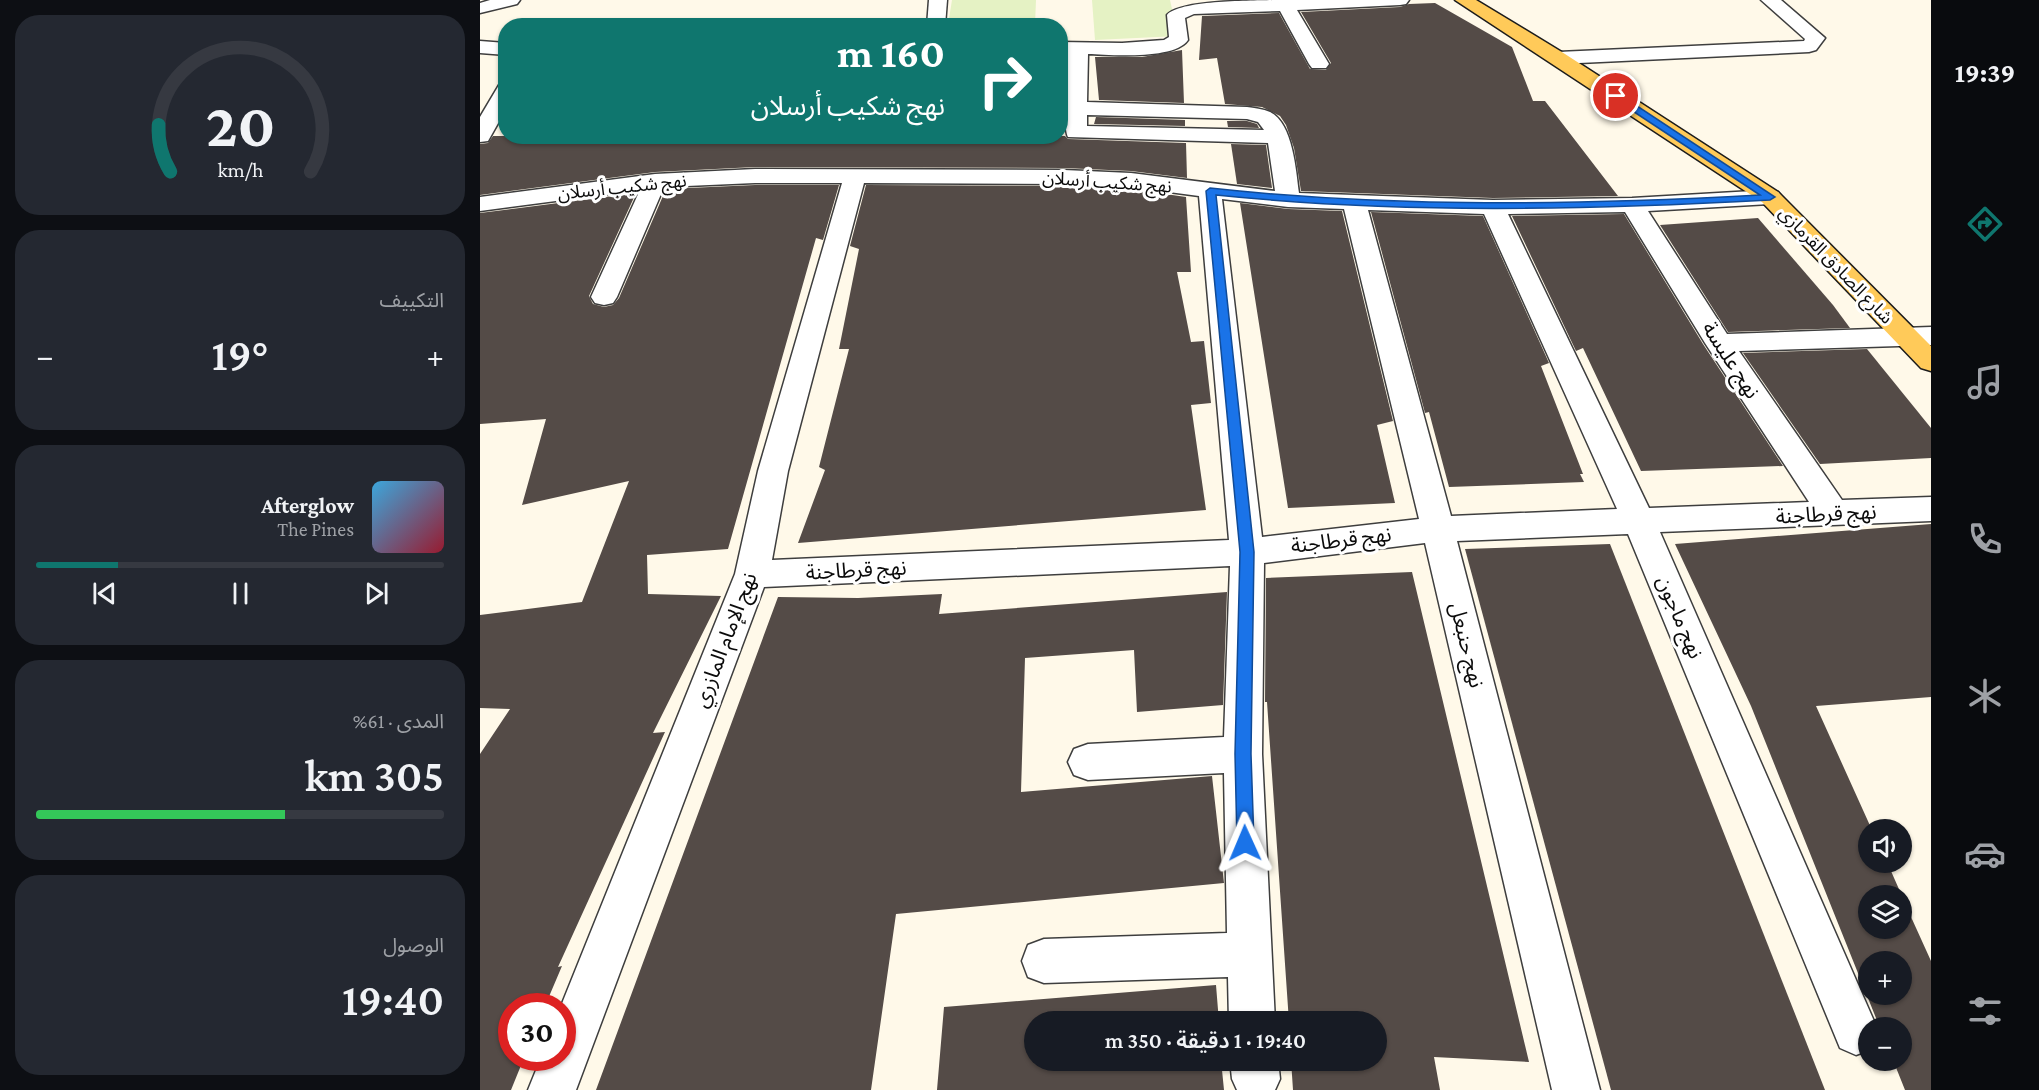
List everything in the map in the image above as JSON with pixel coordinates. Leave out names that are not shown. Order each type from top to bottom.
[{"type":"main road","name":"شارع الصادق القرمازي","points":[[1464,0],[1558,58],[1770,197],[1918,336],[1931,362]]},
{"type":"street","points":[[480,8],[511,0]]},
{"type":"street","points":[[937,18],[938,0]]},
{"type":"street","points":[[1064,177],[1076,132],[1076,108],[1069,48],[1167,46],[1179,40],[1175,18],[1182,10],[1400,0]]},
{"type":"street","points":[[1558,58],[1809,46],[1816,38],[1770,0]]},
{"type":"street","points":[[1285,4],[1319,64]]},
{"type":"street","points":[[480,48],[498,49]]},
{"type":"street","points":[[482,129],[498,102]]},
{"type":"street","points":[[1076,108],[1247,113],[1266,118],[1278,137],[1288,200]]},
{"type":"street","points":[[1076,132],[1278,137]]},
{"type":"street","name":"نهج شكيب أرسلان","points":[[480,204],[655,181],[754,176],[1064,177],[1131,180],[1288,200],[1493,207],[1632,205],[1770,197]]},
{"type":"street","name":"نهج الإمام المازري","points":[[552,1090],[752,574],[773,471],[855,176]]},
{"type":"street","points":[[604,297],[655,181]]},
{"type":"street","points":[[1210,191],[1247,552],[1243,754],[1251,1011]]},
{"type":"street","name":"نهج حنبعل","points":[[1354,202],[1438,529],[1576,1090]]},
{"type":"street","name":"نهج عليسة","points":[[1632,205],[1719,343],[1833,514]]},
{"type":"street","name":"نهج ماجون","points":[[1493,207],[1639,522],[1856,1032]]},
{"type":"street","points":[[1719,343],[1918,336]]},
{"type":"street","name":"نهج قرطاجنة","points":[[752,574],[1247,552],[1438,529],[1931,509]]},
{"type":"street","points":[[1088,762],[1243,754]]},
{"type":"street","points":[[1044,961],[1248,954]]},
{"type":"green space","points":[[952,0],[1036,0],[1035,18],[949,18]]},
{"type":"green space","points":[[1092,0],[1170,0],[1178,36],[1095,40]]},
{"type":"building","points":[[1435,3],[1512,47],[1533,101],[1545,101],[1618,196],[1493,198],[1301,191],[1294,148],[1286,125],[1280,116],[1262,107],[1225,104],[1217,58],[1199,60],[1202,16],[1279,13],[1310,69],[1326,70],[1331,63],[1301,12]]},
{"type":"building","points":[[1182,50],[1184,103],[1099,100],[1095,57],[1142,57]]},
{"type":"building","points":[[1096,117],[1185,120],[1185,126],[1094,124]]},
{"type":"building","points":[[1227,121],[1247,121],[1257,124],[1259,128],[1228,127]]},
{"type":"building","points":[[493,136],[498,136],[498,144],[1068,144],[1068,139],[1186,143],[1187,178],[1131,171],[1064,168],[755,167],[655,172],[480,195],[480,144],[488,143]]},
{"type":"building","points":[[1231,144],[1266,145],[1272,188],[1237,184]]},
{"type":"building","points":[[755,185],[839,185],[823,240],[816,238],[728,549],[647,555],[648,594],[721,596],[653,733],[665,732],[558,967],[562,966],[551,993],[498,993],[498,1071],[519,1071],[511,1090],[480,1090],[480,754],[510,709],[480,708],[480,615],[582,602],[629,481],[522,505],[546,419],[480,424],[480,213],[636,193],[589,296],[593,304],[604,307],[613,305],[619,298],[666,189]]},
{"type":"building","points":[[866,185],[1064,186],[1131,189],[1186,197],[1191,272],[1177,272],[1191,342],[1204,341],[1211,403],[1191,405],[1206,510],[798,543],[825,470],[819,467],[849,349],[839,349],[859,249],[850,246]]},
{"type":"building","points":[[1240,203],[1288,209],[1342,211],[1393,421],[1377,425],[1395,503],[1288,508]]},
{"type":"building","points":[[1371,212],[1483,216],[1549,363],[1541,366],[1583,474],[1580,474],[1584,482],[1449,487],[1429,412],[1425,413]]},
{"type":"building","points":[[1624,214],[1703,344],[1783,466],[1641,471],[1583,348],[1576,351],[1512,216]]},
{"type":"building","points":[[1758,218],[1850,328],[1728,332],[1660,225]]},
{"type":"building","points":[[1867,349],[1931,428],[1931,458],[1820,464],[1743,353]]},
{"type":"building","points":[[1931,524],[1931,697],[1816,706],[1867,819],[1858,819],[1858,873],[1892,873],[1897,885],[1858,885],[1858,939],[1912,939],[1912,919],[1931,961],[1931,1090],[1905,1090],[1897,1071],[1912,1071],[1912,1017],[1876,1017],[1871,1005],[1912,1005],[1912,951],[1858,951],[1858,973],[1751,706],[1675,544]]},
{"type":"building","points":[[1610,544],[1825,1090],[1611,1090],[1465,549]]},
{"type":"building","points":[[1412,572],[1529,1062],[1434,1057],[1440,1090],[1293,1090],[1292,1071],[1387,1071],[1387,1011],[1288,1011],[1267,702],[1265,702],[1266,578]]},
{"type":"building","points":[[1227,592],[1223,705],[1137,712],[1134,650],[1025,658],[1021,792],[1212,776],[1224,883],[896,914],[871,1090],[596,1090],[778,597],[858,598],[942,594],[939,614]]},
{"type":"building","points":[[1216,985],[1218,1011],[1024,1011],[1024,1071],[1222,1071],[1224,1090],[937,1090],[944,1007]]},
{"type":"route","points":[[1245,843],[1243,754],[1247,552],[1210,191],[1288,200],[1493,207],[1632,205],[1770,197],[1616,96]]}]
